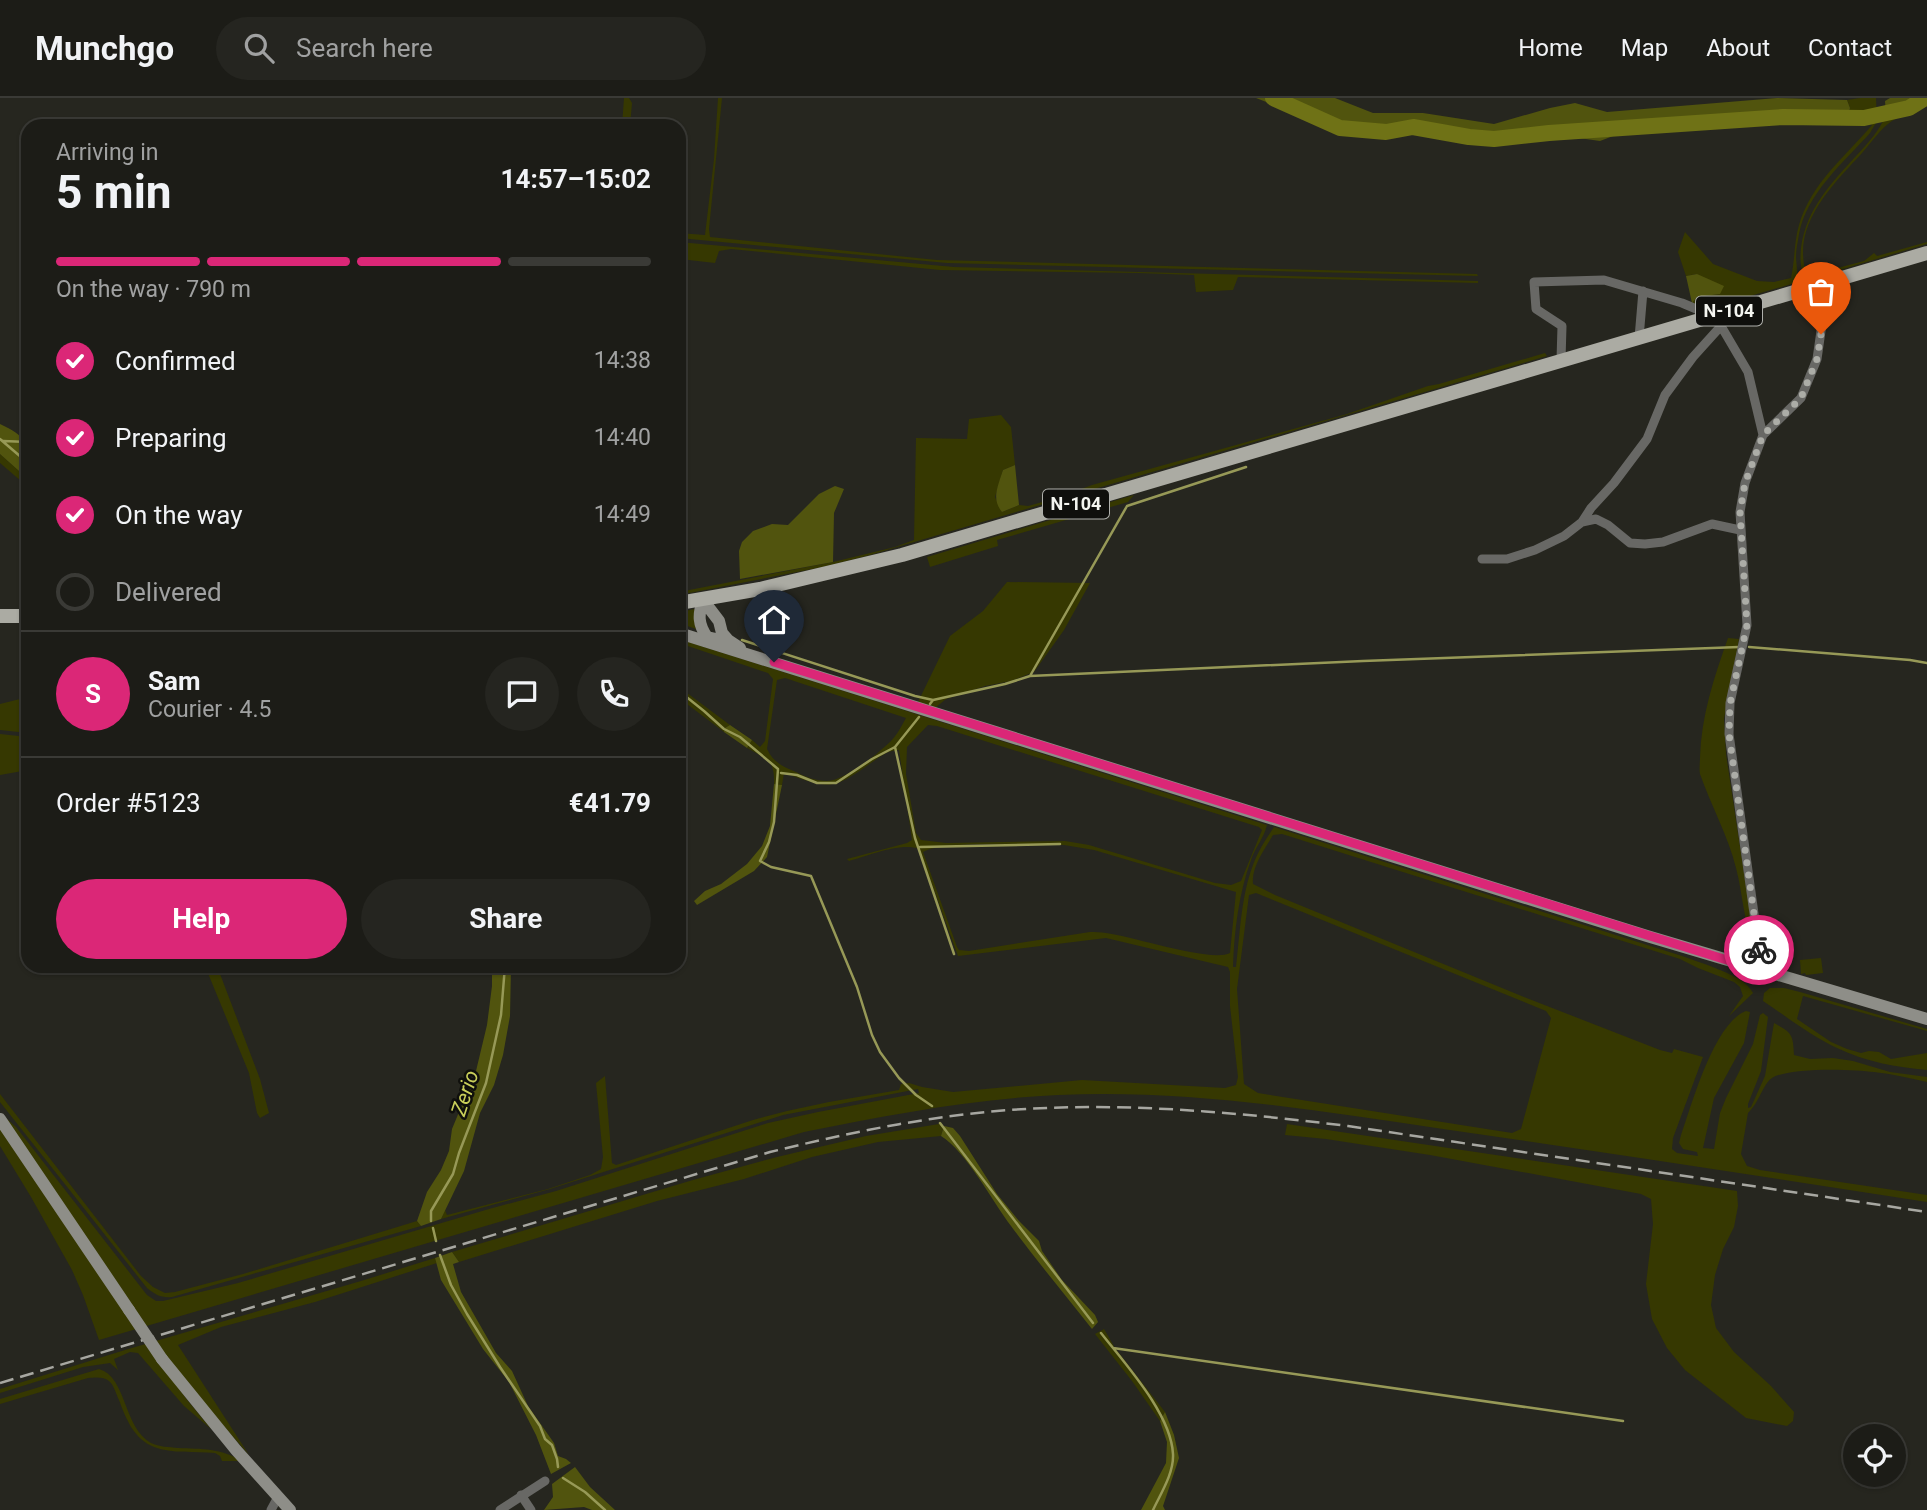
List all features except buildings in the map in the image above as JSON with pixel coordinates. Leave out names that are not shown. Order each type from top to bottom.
[{"type":"main road","name":"N-104","points":[[686,602],[729,595],[902,555],[1561,360],[1639,338],[1717,321],[1804,288],[1927,253]]},
{"type":"main road","points":[[0,616],[21,616]]},
{"type":"street","points":[[1561,360],[1562,326],[1536,309],[1534,282],[1604,280],[1682,303],[1717,321],[1748,372],[1763,435]]},
{"type":"street","points":[[1762,971],[1729,734],[1730,704],[1747,625],[1740,512],[1745,483],[1763,435],[1801,398],[1817,359],[1824,310],[1804,288]]},
{"type":"street","points":[[1639,338],[1643,291]]},
{"type":"street","points":[[1482,559],[1507,559],[1535,550],[1564,536],[1582,522],[1647,439],[1665,395],[1717,321]]},
{"type":"street","points":[[1582,522],[1595,519],[1608,525],[1630,543],[1645,544],[1663,542],[1712,524],[1740,530]]},
{"type":"street","points":[[716,634],[729,595]]},
{"type":"street","points":[[702,600],[716,634]]},
{"type":"street","points":[[702,600],[698,615],[702,629],[707,637],[716,634]]},
{"type":"street","points":[[686,633],[716,634],[749,654],[1762,971],[1927,1019]]},
{"type":"street","points":[[0,1119],[162,1359],[290,1510]]},
{"type":"street","points":[[500,1510],[545,1481]]},
{"type":"street","points":[[521,1495],[531,1510]]},
{"type":"street","points":[[271,1510],[278,1497]]},
{"type":"shaded area","points":[[624,98],[629,98],[632,103],[631,119],[622,119]]},
{"type":"shaded area","points":[[718,98],[722,98],[710,237],[937,260],[1478,276],[947,263],[686,239],[686,234],[705,235]]},
{"type":"shaded area","points":[[1256,98],[1335,98],[1373,113],[1423,113],[1494,124],[1575,103],[1607,112],[1777,98],[1847,100],[1850,108],[1847,120],[1621,133],[1600,141],[1579,138],[1515,140],[1485,146],[1409,130],[1369,133],[1333,128]]},
{"type":"shaded area","points":[[1876,98],[1877,121],[1870,133],[1827,179],[1810,205],[1799,234],[1795,283],[1709,308],[1701,308],[1692,303],[1697,297],[1719,294],[1697,274],[1686,276],[1678,252],[1685,232],[1713,264],[1757,281],[1774,282],[1791,278],[1796,238],[1804,210],[1820,183],[1872,125],[1870,120],[1847,120],[1850,108],[1847,100]]},
{"type":"shaded area","points":[[1890,98],[1927,98],[1927,106],[1886,115],[1885,101]]},
{"type":"shaded area","points":[[1927,106],[1888,124],[1826,194],[1809,224],[1804,240],[1803,258],[1807,276],[1864,261],[1874,253],[1877,256],[1927,244],[1806,280],[1801,264],[1801,248],[1808,221],[1822,197],[1873,136],[1886,115]]},
{"type":"shaded area","points":[[686,243],[954,267],[1478,283],[1238,277],[1233,290],[1196,292],[1194,275],[940,270],[731,249],[719,251],[715,263],[686,260]]},
{"type":"shaded area","points":[[1697,274],[1724,286],[1720,294],[1697,297],[1692,303],[1686,276]]},
{"type":"shaded area","points":[[1545,353],[1547,356],[870,555],[686,594],[686,591],[833,562],[914,540],[916,438],[967,439],[969,419],[1001,415],[1011,427],[1015,465],[1003,470],[995,497],[1002,512],[1347,414]]},
{"type":"shaded area","points":[[0,424],[21,437],[21,473],[0,454]]},
{"type":"shaded area","points":[[0,454],[21,473],[21,481],[0,463]]},
{"type":"shaded area","points":[[1015,465],[1019,505],[1002,512],[996,497],[998,487],[1003,470]]},
{"type":"shaded area","points":[[835,486],[844,489],[834,513],[833,562],[740,579],[739,551],[742,542],[753,531],[772,524],[788,525],[819,494]]},
{"type":"shaded area","points":[[1134,495],[1128,502],[997,540],[998,546],[930,567],[927,557]]},
{"type":"shaded area","points":[[1007,582],[1090,583],[1064,630],[1034,672],[946,699],[935,708],[918,702],[950,636],[983,611]]},
{"type":"shaded area","points":[[695,609],[696,629],[686,625],[686,611]]},
{"type":"shaded area","points":[[1728,638],[1739,639],[1724,719],[1726,754],[1755,946],[1748,927],[1733,856],[1700,772],[1706,712]]},
{"type":"shaded area","points":[[686,641],[1267,825],[1243,886],[1233,967],[1236,967],[1249,877],[1257,855],[1274,827],[1721,970],[1741,981],[1753,993],[1729,1016],[1743,996],[1740,987],[1680,959],[1282,834],[1273,835],[1254,871],[1253,884],[1275,895],[1660,1050],[1672,1053],[1674,1049],[1703,1057],[1673,1138],[1672,1149],[1677,1153],[1698,1156],[1697,1152],[1683,1149],[1679,1143],[1681,1135],[1714,1047],[1734,1019],[1746,1011],[1750,1012],[1744,1043],[1714,1098],[1703,1148],[1714,1149],[1720,1113],[1753,1044],[1760,1015],[1763,1013],[1768,1017],[1761,1071],[1748,1108],[1751,1107],[1765,1076],[1774,1023],[1790,1035],[1794,1055],[1810,1059],[1853,1061],[1890,1072],[1927,1077],[1927,1082],[1881,1073],[1837,1070],[1806,1070],[1780,1074],[1769,1081],[1748,1113],[1741,1154],[1747,1166],[1760,1170],[1927,1195],[1927,1202],[1251,1103],[1155,1095],[1026,1097],[930,1109],[804,1132],[99,1340],[72,1270],[0,1146],[0,1128],[6,1118],[16,1127],[147,1295],[156,1301],[163,1301],[238,1283],[556,1191],[768,1123],[919,1093],[918,1089],[783,1115],[550,1189],[441,1219],[445,1210],[447,1215],[548,1189],[601,1169],[603,1157],[596,1083],[605,1076],[612,1163],[616,1165],[753,1120],[829,1102],[899,1090],[901,1084],[909,1083],[953,1092],[1082,1080],[1225,1088],[1236,1085],[1238,1077],[1228,967],[1106,938],[958,956],[919,849],[894,848],[849,861],[847,859],[912,840],[899,750],[886,753],[840,782],[823,784],[784,773],[782,785],[774,784],[773,769],[768,761],[747,748],[752,740],[760,747],[765,741],[773,679],[768,673],[686,645]],"holes":[[[785,678],[906,718],[891,741],[852,772],[834,780],[811,778],[779,764],[767,749],[777,680]],[[928,725],[1259,827],[1262,830],[1241,881],[1231,885],[1215,883],[1089,845],[1065,841],[946,843],[921,840],[916,833],[906,774],[907,747]],[[961,845],[1064,845],[1094,850],[1236,892],[1230,953],[1206,955],[1094,932],[969,951],[959,950],[923,852]],[[1256,893],[1546,1011],[1551,1018],[1521,1129],[1512,1133],[1258,1093],[1244,1084],[1237,989],[1249,895]]]},
{"type":"shaded area","points":[[686,692],[730,725],[724,732],[686,703]]},
{"type":"shaded area","points":[[21,699],[21,732],[0,730],[0,704]]},
{"type":"shaded area","points":[[730,725],[752,740],[747,748],[724,732]]},
{"type":"shaded area","points":[[0,734],[21,736],[21,771],[0,775]]},
{"type":"shaded area","points":[[774,784],[782,785],[767,857],[754,871],[697,905],[694,901],[705,891],[721,884],[747,864],[762,846],[770,826]]},
{"type":"shaded area","points":[[1821,958],[1823,973],[1801,974],[1800,960]]},
{"type":"shaded area","points":[[208,973],[220,973],[260,1079],[269,1113],[260,1118],[249,1073]]},
{"type":"shaded area","points":[[492,973],[511,973],[510,1016],[503,1055],[494,1085],[480,1113],[464,1171],[441,1219],[421,1226],[417,1221],[427,1192],[449,1151],[452,1129],[476,1071],[487,1025]]},
{"type":"shaded area","points":[[1770,988],[1800,992],[1927,1029],[1803,996],[1797,1019],[1831,1042],[1861,1053],[1879,1052],[1891,1059],[1927,1053],[1927,1070],[1870,1060],[1827,1043],[1763,1001],[1764,993]]},
{"type":"shaded area","points":[[0,1094],[141,1276],[165,1293],[243,1274],[417,1221],[421,1226],[172,1297],[162,1296],[147,1288],[0,1102]]},
{"type":"shaded area","points":[[939,1124],[944,1126],[941,1136],[878,1142],[812,1157],[459,1262],[452,1252],[777,1157],[866,1136]]},
{"type":"shaded area","points":[[1287,1124],[1737,1191],[1738,1206],[1734,1227],[1723,1249],[1715,1275],[1711,1305],[1716,1328],[1734,1352],[1771,1386],[1794,1412],[1793,1421],[1787,1426],[1746,1418],[1685,1370],[1667,1348],[1652,1319],[1646,1284],[1653,1224],[1651,1199],[1641,1194],[1430,1155],[1285,1135]]},
{"type":"shaded area","points":[[944,1126],[953,1128],[960,1136],[997,1194],[1039,1241],[1042,1251],[1062,1280],[1095,1315],[1098,1322],[1092,1329],[1011,1226],[969,1164],[941,1136]]},
{"type":"shaded area","points":[[452,1252],[459,1262],[453,1264],[461,1292],[496,1353],[512,1371],[528,1406],[554,1443],[558,1456],[571,1463],[551,1474],[536,1435],[509,1382],[483,1349],[441,1280],[435,1258]]},
{"type":"shaded area","points":[[435,1258],[437,1263],[315,1302],[221,1327],[178,1345],[249,1455],[195,1393],[156,1358],[211,1429],[184,1406],[138,1353],[130,1352],[114,1359],[118,1370],[110,1363],[83,1367],[0,1393],[0,1389],[125,1350]]},
{"type":"shaded area","points":[[1104,1329],[1115,1348],[1165,1412],[1160,1421],[1095,1334]]},
{"type":"shaded area","points":[[99,1369],[115,1382],[135,1426],[151,1443],[164,1447],[219,1451],[241,1461],[222,1461],[215,1453],[168,1451],[147,1443],[132,1428],[112,1385],[104,1378],[88,1378],[0,1404],[0,1399]]},
{"type":"shaded area","points":[[1165,1412],[1179,1458],[1163,1506],[1165,1510],[1141,1510],[1166,1463],[1167,1442],[1160,1421]]},
{"type":"shaded area","points":[[575,1467],[590,1487],[615,1510],[592,1510],[584,1507],[544,1510],[553,1497],[552,1484]]},
{"type":"waterway","points":[[1273,98],[1340,128],[1386,132],[1413,127],[1494,139],[1783,117],[1864,118],[1909,108],[1925,98]]},
{"type":"waterway","name":"Zerio","points":[[0,439],[21,457]]},
{"type":"waterway","points":[[3,441],[21,442]]},
{"type":"waterway","points":[[1030,676],[1127,506],[1246,467]]},
{"type":"waterway","points":[[742,640],[933,700]]},
{"type":"waterway","points":[[930,704],[933,700],[1030,676],[1739,647]]},
{"type":"waterway","points":[[1749,647],[1927,663]]},
{"type":"waterway","points":[[686,697],[778,769],[774,822],[760,861],[771,867],[811,876],[857,987],[880,1052],[899,1078],[932,1106]]},
{"type":"waterway","points":[[781,773],[797,775],[817,783],[836,783],[895,747],[919,717]]},
{"type":"waterway","points":[[895,747],[915,838],[954,954]]},
{"type":"waterway","points":[[920,847],[1060,844]]},
{"type":"waterway","name":"Zerio","points":[[431,1221],[431,1211],[453,1174],[486,1083],[501,1015],[504,973]]},
{"type":"waterway","points":[[940,1123],[1093,1323]]},
{"type":"waterway","name":"Zerio","points":[[433,1228],[436,1241]]},
{"type":"waterway","name":"Zerio","points":[[440,1255],[451,1285],[467,1314],[540,1426],[545,1439],[552,1445],[558,1467]]},
{"type":"waterway","points":[[1101,1333],[1146,1391],[1170,1439],[1173,1461],[1153,1510]]},
{"type":"waterway","points":[[1113,1348],[1623,1421]]},
{"type":"waterway","name":"Zerio","points":[[563,1478],[585,1492],[605,1510]]},
{"type":"railway","points":[[0,1383],[770,1152],[891,1126],[983,1112],[1035,1108],[1140,1108],[1296,1120],[1927,1212]]},
{"type":"way so far","points":[[1759,950],[1729,734],[1730,704],[1747,625],[1740,512],[1745,483],[1763,435],[1801,398],[1817,359],[1821,334]]},
{"type":"route","points":[[774,662],[1762,971],[1759,950]]}]
